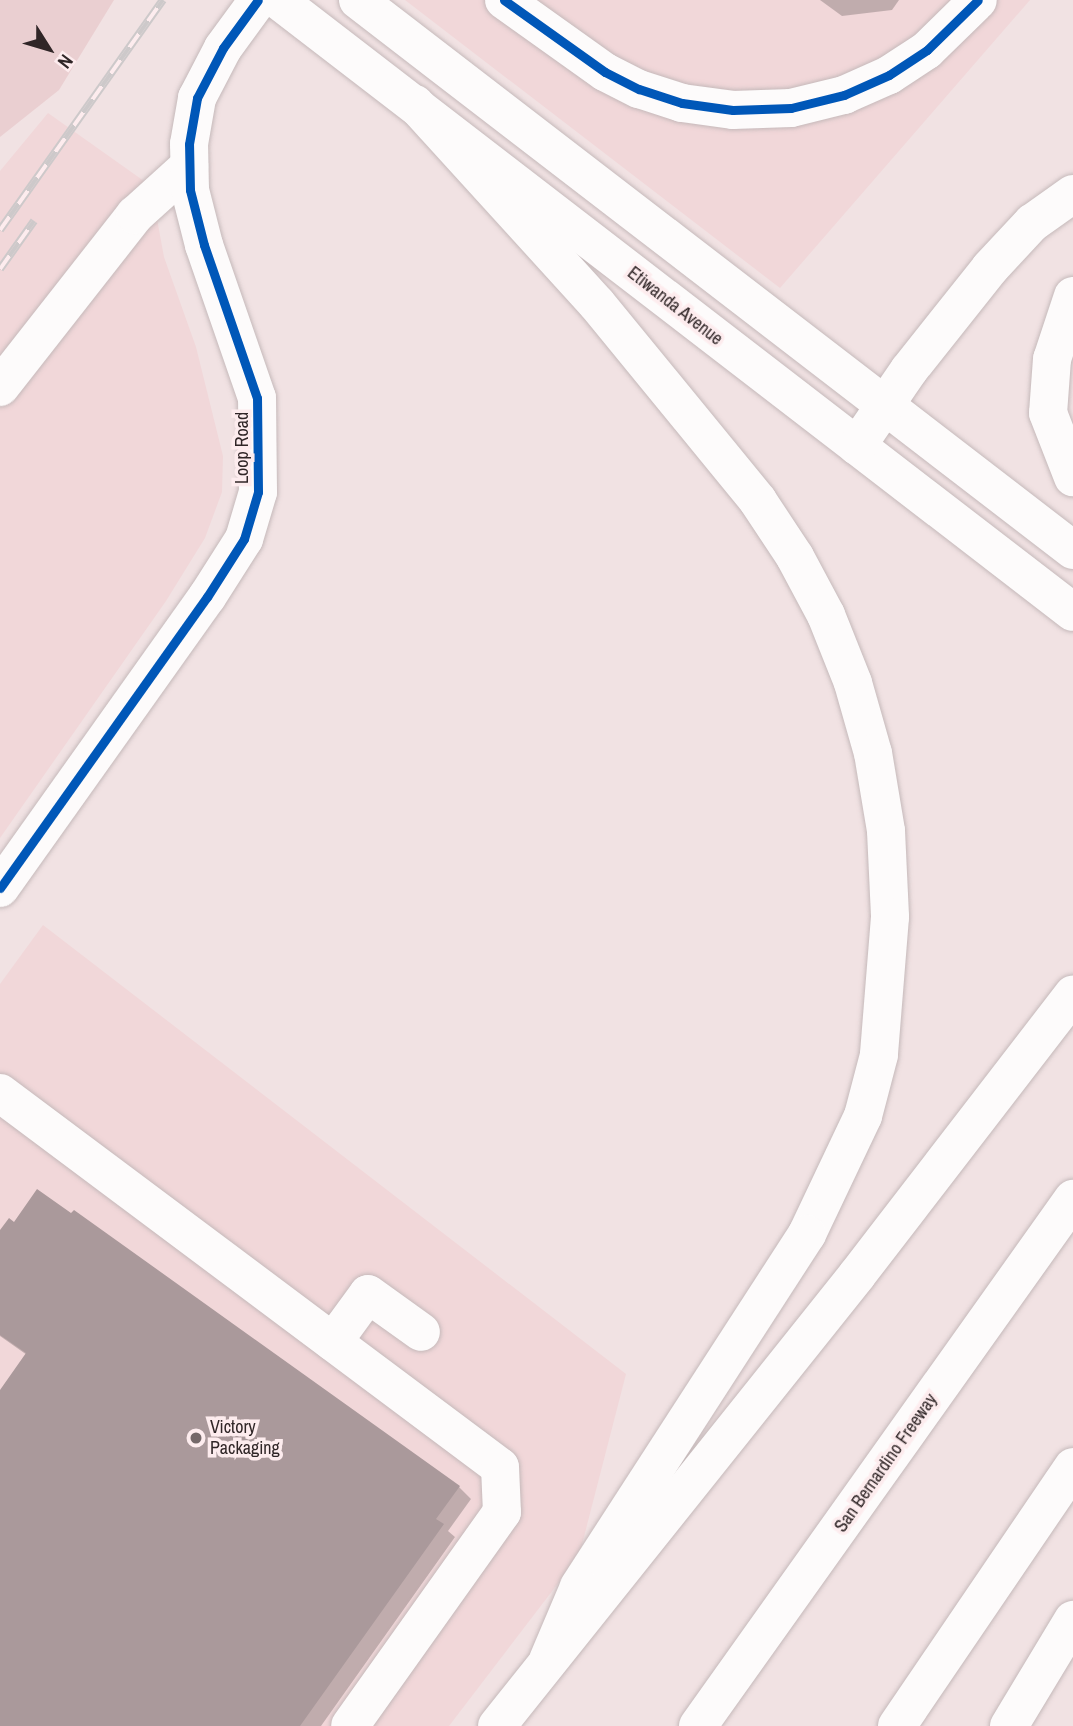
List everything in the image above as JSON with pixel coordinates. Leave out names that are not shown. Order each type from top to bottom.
[{"type":"main road","name":"Loop Road","points":[[0,888],[207,597],[244,539],[258,492],[257,398],[204,245],[190,190],[189,166],[197,98],[223,48],[258,0]]},
{"type":"main road","name":"Etiwanda Avenue","points":[[278,0],[1073,612]]},
{"type":"main road","points":[[504,0],[605,72],[639,89],[682,103],[733,110],[791,108],[844,94],[889,75],[928,50],[978,0]]},
{"type":"main road","points":[[371,10],[1073,550]]},
{"type":"main road","points":[[415,104],[597,304],[758,501],[795,557],[826,615],[853,683],[873,753],[886,831],[890,917],[881,1028],[863,1116],[807,1234],[579,1587],[548,1660]]},
{"type":"main road","points":[[0,387],[135,215],[189,166]]},
{"type":"main road","points":[[857,446],[885,405],[990,268],[1032,223],[1073,194]]},
{"type":"main road","points":[[1073,296],[1052,359],[1048,413],[1073,477]]},
{"type":"main road","points":[[497,1726],[858,1275],[1073,995]]},
{"type":"main road","points":[[0,1093],[500,1467],[502,1512],[350,1726]]},
{"type":"main road","name":"San Bernardino Freeway","points":[[698,1726],[1073,1199]]},
{"type":"main road","points":[[333,1342],[368,1294],[421,1332]]},
{"type":"main road","points":[[897,1726],[1073,1467]]},
{"type":"main road","points":[[1009,1726],[1073,1620]]},
{"type":"shaded area","points":[[0,0],[114,0],[59,90],[0,137]]},
{"type":"shaded area","points":[[405,0],[1030,0],[780,288]]},
{"type":"shaded area","points":[[48,113],[151,186],[164,257],[196,347],[223,456],[222,492],[205,538],[166,601],[0,838],[0,171]]},
{"type":"shaded area","points":[[43,925],[626,1374],[579,1556],[449,1726],[0,1726],[0,984]]},
{"type":"building","name":"Victory Packaging","points":[[37,1189],[71,1213],[74,1210],[460,1486],[436,1519],[444,1524],[300,1726],[0,1726],[0,1390],[26,1353],[0,1335],[0,1230],[9,1218],[14,1222]]},
{"type":"railway","points":[[0,230],[163,0]]},
{"type":"railway","points":[[0,269],[34,221]]},
{"type":"cycle path","points":[[0,888],[207,597],[244,539],[258,492],[257,398],[204,245],[190,190],[189,144],[197,98],[223,48],[258,0]]},
{"type":"cycle path","points":[[504,0],[605,72],[639,89],[682,103],[733,110],[791,108],[844,95],[889,75],[927,50],[978,0]]},
{"type":"place","name":"Victory Packaging","points":[[196,1438]]}]
